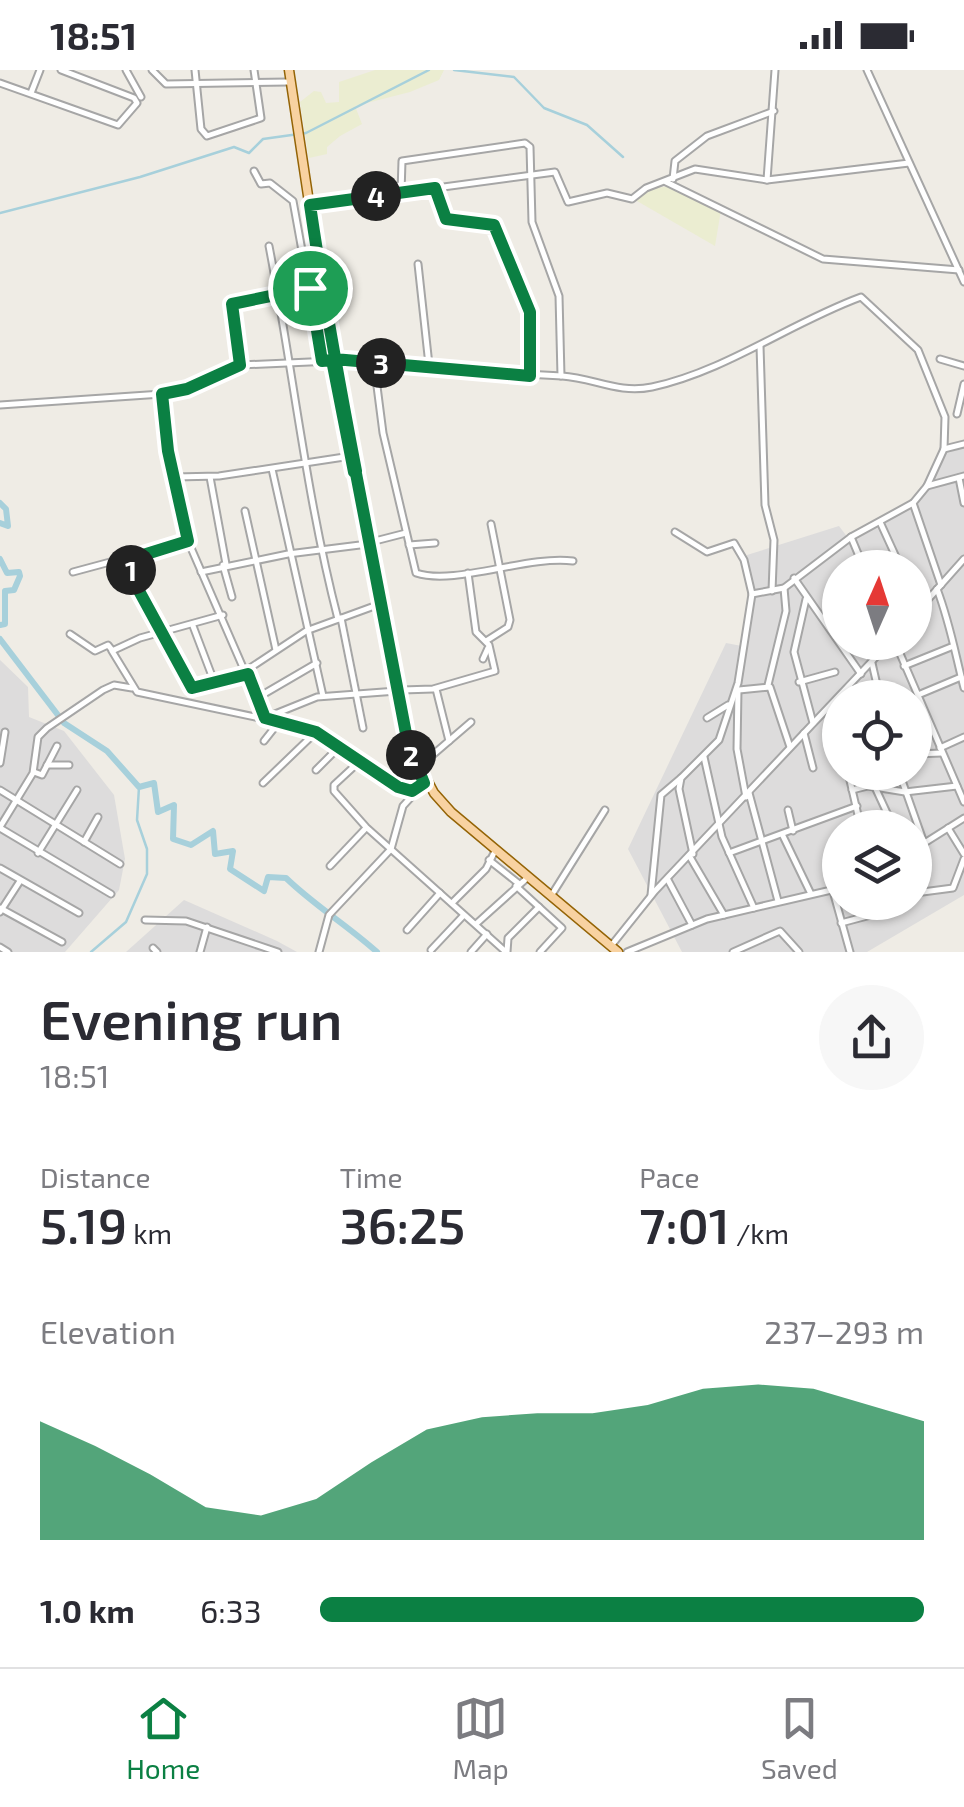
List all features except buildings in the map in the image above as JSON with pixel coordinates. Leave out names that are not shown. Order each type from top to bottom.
[{"type":"main road","points":[[288,70],[330,360],[355,471]]},
{"type":"main road","points":[[288,70],[330,360],[408,744],[424,783],[451,817],[520,883],[571,915]]},
{"type":"main road","points":[[370,543],[398,690],[419,767],[451,812],[614,950]]},
{"type":"street","points":[[31,93],[40,70]]},
{"type":"street","points":[[0,83],[118,124],[137,103],[134,98],[61,70]]},
{"type":"street","points":[[126,70],[141,97]]},
{"type":"street","points":[[152,70],[166,84],[288,82]]},
{"type":"street","points":[[196,70],[202,133],[211,136],[261,118],[254,70]]},
{"type":"street","points":[[767,180],[775,70]]},
{"type":"street","points":[[867,70],[964,282]]},
{"type":"street","points":[[669,180],[675,161],[707,136],[774,111]]},
{"type":"street","points":[[401,192],[398,166],[402,161],[525,143],[532,152],[530,175],[536,241],[559,296],[561,376]]},
{"type":"street","points":[[310,205],[530,175],[560,175],[568,202],[607,193],[632,199],[641,190],[700,169],[767,180],[910,162]]},
{"type":"street","points":[[770,165],[780,179]]},
{"type":"street","points":[[254,172],[261,184],[270,183],[293,201],[310,288],[330,360]]},
{"type":"street","points":[[669,180],[824,259],[959,270]]},
{"type":"street","points":[[435,188],[446,219],[494,225],[530,312],[530,376]]},
{"type":"street","points":[[269,246],[320,550],[362,728]]},
{"type":"street","points":[[418,264],[429,365]]},
{"type":"street","points":[[240,365],[230,306],[310,288]]},
{"type":"street","points":[[0,406],[162,394],[187,389],[240,365],[291,361],[429,365],[561,376],[608,388],[646,388],[718,364],[794,323],[865,298],[899,337],[918,350],[945,417],[944,449],[927,486],[913,503],[851,537],[784,588],[752,594]]},
{"type":"street","points":[[760,344],[766,505],[774,540],[772,591]]},
{"type":"street","points":[[940,359],[964,366]]},
{"type":"street","points":[[374,363],[383,434],[419,575],[573,561]]},
{"type":"street","points":[[945,417],[961,414],[964,384]]},
{"type":"street","points":[[162,394],[188,541],[265,718]]},
{"type":"street","points":[[944,449],[964,444]]},
{"type":"street","points":[[176,481],[351,456]]},
{"type":"street","points":[[272,469],[306,632],[313,636],[323,696]]},
{"type":"street","points":[[210,477],[232,598]]},
{"type":"street","points":[[927,486],[962,477],[964,502]]},
{"type":"street","points":[[913,503],[954,632],[952,647],[964,688]]},
{"type":"street","points":[[245,511],[276,650]]},
{"type":"street","points":[[880,522],[893,550]]},
{"type":"street","points":[[483,659],[487,643],[508,627],[510,620],[490,524]]},
{"type":"street","points":[[674,532],[707,552],[734,542],[744,560],[752,594],[738,686],[738,749],[778,902]]},
{"type":"street","points":[[201,572],[224,564],[370,543],[406,533]]},
{"type":"street","points":[[851,537],[856,550]]},
{"type":"street","points":[[74,572],[188,541]]},
{"type":"street","points":[[409,545],[435,543]]},
{"type":"street","points":[[932,595],[964,559]]},
{"type":"street","points":[[127,560],[160,632],[192,688],[248,672],[306,632],[380,604]]},
{"type":"street","points":[[265,718],[323,696],[436,689],[492,674],[496,666],[475,626],[468,573]]},
{"type":"street","points":[[794,578],[861,674]]},
{"type":"street","points":[[784,588],[786,611],[768,685],[790,748]]},
{"type":"street","points":[[806,599],[794,646],[799,682],[814,723]]},
{"type":"street","points":[[112,650],[223,615]]},
{"type":"street","points":[[192,626],[215,684]]},
{"type":"street","points":[[70,634],[95,651],[108,645],[132,688]]},
{"type":"street","points":[[904,666],[952,647]]},
{"type":"street","points":[[901,660],[910,680]]},
{"type":"street","points":[[856,680],[872,662]]},
{"type":"street","points":[[872,662],[876,680]]},
{"type":"street","points":[[258,698],[317,663]]},
{"type":"street","points":[[799,682],[835,672]]},
{"type":"street","points":[[932,689],[961,676]]},
{"type":"street","points":[[738,686],[768,685]]},
{"type":"street","points":[[111,894],[0,828],[34,772],[38,738],[52,724],[114,686],[316,732],[406,791],[412,791]]},
{"type":"street","points":[[651,897],[662,795],[719,740],[738,686]]},
{"type":"street","points":[[436,689],[449,742]]},
{"type":"street","points":[[707,718],[731,704]]},
{"type":"street","points":[[614,950],[651,897],[822,715]]},
{"type":"street","points":[[264,742],[279,722]]},
{"type":"street","points":[[419,767],[471,722]]},
{"type":"street","points":[[932,730],[964,802]]},
{"type":"street","points":[[0,762],[5,732]]},
{"type":"street","points":[[264,783],[316,732]]},
{"type":"street","points":[[804,733],[813,768]]},
{"type":"street","points":[[932,751],[964,737]]},
{"type":"street","points":[[316,770],[335,751],[334,743]]},
{"type":"street","points":[[28,781],[42,775],[56,746]]},
{"type":"street","points":[[704,758],[719,827],[754,908]]},
{"type":"street","points":[[360,760],[333,788],[366,827],[506,952]]},
{"type":"street","points":[[48,765],[69,765]]},
{"type":"street","points":[[34,772],[42,775]]},
{"type":"street","points":[[681,778],[679,789],[692,856],[724,915]]},
{"type":"street","points":[[320,952],[331,914],[391,849],[400,813],[412,791],[424,783]]},
{"type":"street","points":[[893,790],[958,786]]},
{"type":"street","points":[[0,790],[120,864]]},
{"type":"street","points":[[38,853],[77,790]]},
{"type":"street","points":[[852,790],[858,810]]},
{"type":"street","points":[[905,792],[912,810]]},
{"type":"street","points":[[728,853],[783,836],[826,814],[857,806]]},
{"type":"street","points":[[551,896],[605,810]]},
{"type":"street","points":[[788,810],[793,832]]},
{"type":"street","points":[[84,842],[98,817]]},
{"type":"street","points":[[932,838],[964,818]]},
{"type":"street","points":[[330,866],[366,827]]},
{"type":"street","points":[[932,891],[954,888],[964,856],[948,828]]},
{"type":"street","points":[[783,836],[811,894]]},
{"type":"street","points":[[452,904],[492,856]]},
{"type":"street","points":[[0,868],[79,913]]},
{"type":"street","points":[[668,880],[692,925]]},
{"type":"street","points":[[20,881],[1,910],[62,942]]},
{"type":"street","points":[[476,925],[520,883],[562,929],[540,952]]},
{"type":"street","points":[[627,952],[724,915],[822,892]]},
{"type":"street","points":[[407,930],[440,893]]},
{"type":"street","points":[[506,952],[508,938],[539,907]]},
{"type":"street","points":[[430,950],[463,916]]},
{"type":"street","points":[[145,920],[207,927],[278,952]]},
{"type":"street","points":[[841,920],[850,952]]},
{"type":"street","points":[[841,923],[852,920]]},
{"type":"street","points":[[200,952],[207,927]]},
{"type":"street","points":[[733,952],[780,931],[798,952]]},
{"type":"street","points":[[471,952],[487,934]]},
{"type":"street","points":[[755,942],[763,952]]},
{"type":"street","points":[[0,947],[8,952]]},
{"type":"shaded area","points":[[964,449],[964,895],[932,914],[932,810],[822,810],[822,920],[921,920],[867,952],[682,952],[628,849],[726,643],[747,647],[752,600],[747,555],[839,526],[851,542],[913,506],[945,452]]},
{"type":"shaded area","points":[[0,660],[28,687],[29,717],[64,731],[114,795],[125,859],[119,890],[65,952],[0,952]]},
{"type":"shaded area","points":[[184,900],[277,941],[297,952],[126,952]]},
{"type":"green space","points":[[375,70],[444,70],[439,80],[410,92],[355,106],[362,124],[327,147],[327,154],[309,158],[300,102],[314,91],[321,92],[326,103],[339,102],[339,82]]},
{"type":"green space","points":[[670,186],[721,210],[715,246],[637,201],[642,190]]},
{"type":"waterway","points":[[0,213],[140,177],[234,147],[249,153],[263,139],[306,133],[429,70]]},
{"type":"waterway","points":[[454,70],[514,77],[544,108],[587,125],[623,157]]},
{"type":"waterway","points":[[0,503],[6,509],[8,526],[0,523]]},
{"type":"waterway","points":[[0,559],[7,573],[19,572],[20,576],[14,590],[5,591],[5,624],[0,625]]},
{"type":"waterway","points":[[0,639],[64,723],[107,751],[139,787],[154,783],[158,812],[174,805],[173,839],[191,845],[213,831],[215,854],[233,851],[230,869],[264,891],[268,877],[286,878],[377,952]]},
{"type":"waterway","points":[[91,952],[126,922],[147,874],[147,849],[137,820],[139,787]]},
{"type":"route","points":[[310,288],[232,304],[240,365],[179,392],[162,394],[168,451],[188,541],[127,560],[138,589],[192,688],[248,674],[265,718],[316,732],[398,787],[412,791],[424,783],[408,744],[354,472],[334,359],[374,363],[489,369],[530,376],[530,312],[494,225],[480,220],[446,219],[435,188],[310,205],[328,328],[354,472],[332,360],[322,361],[310,288]]}]
